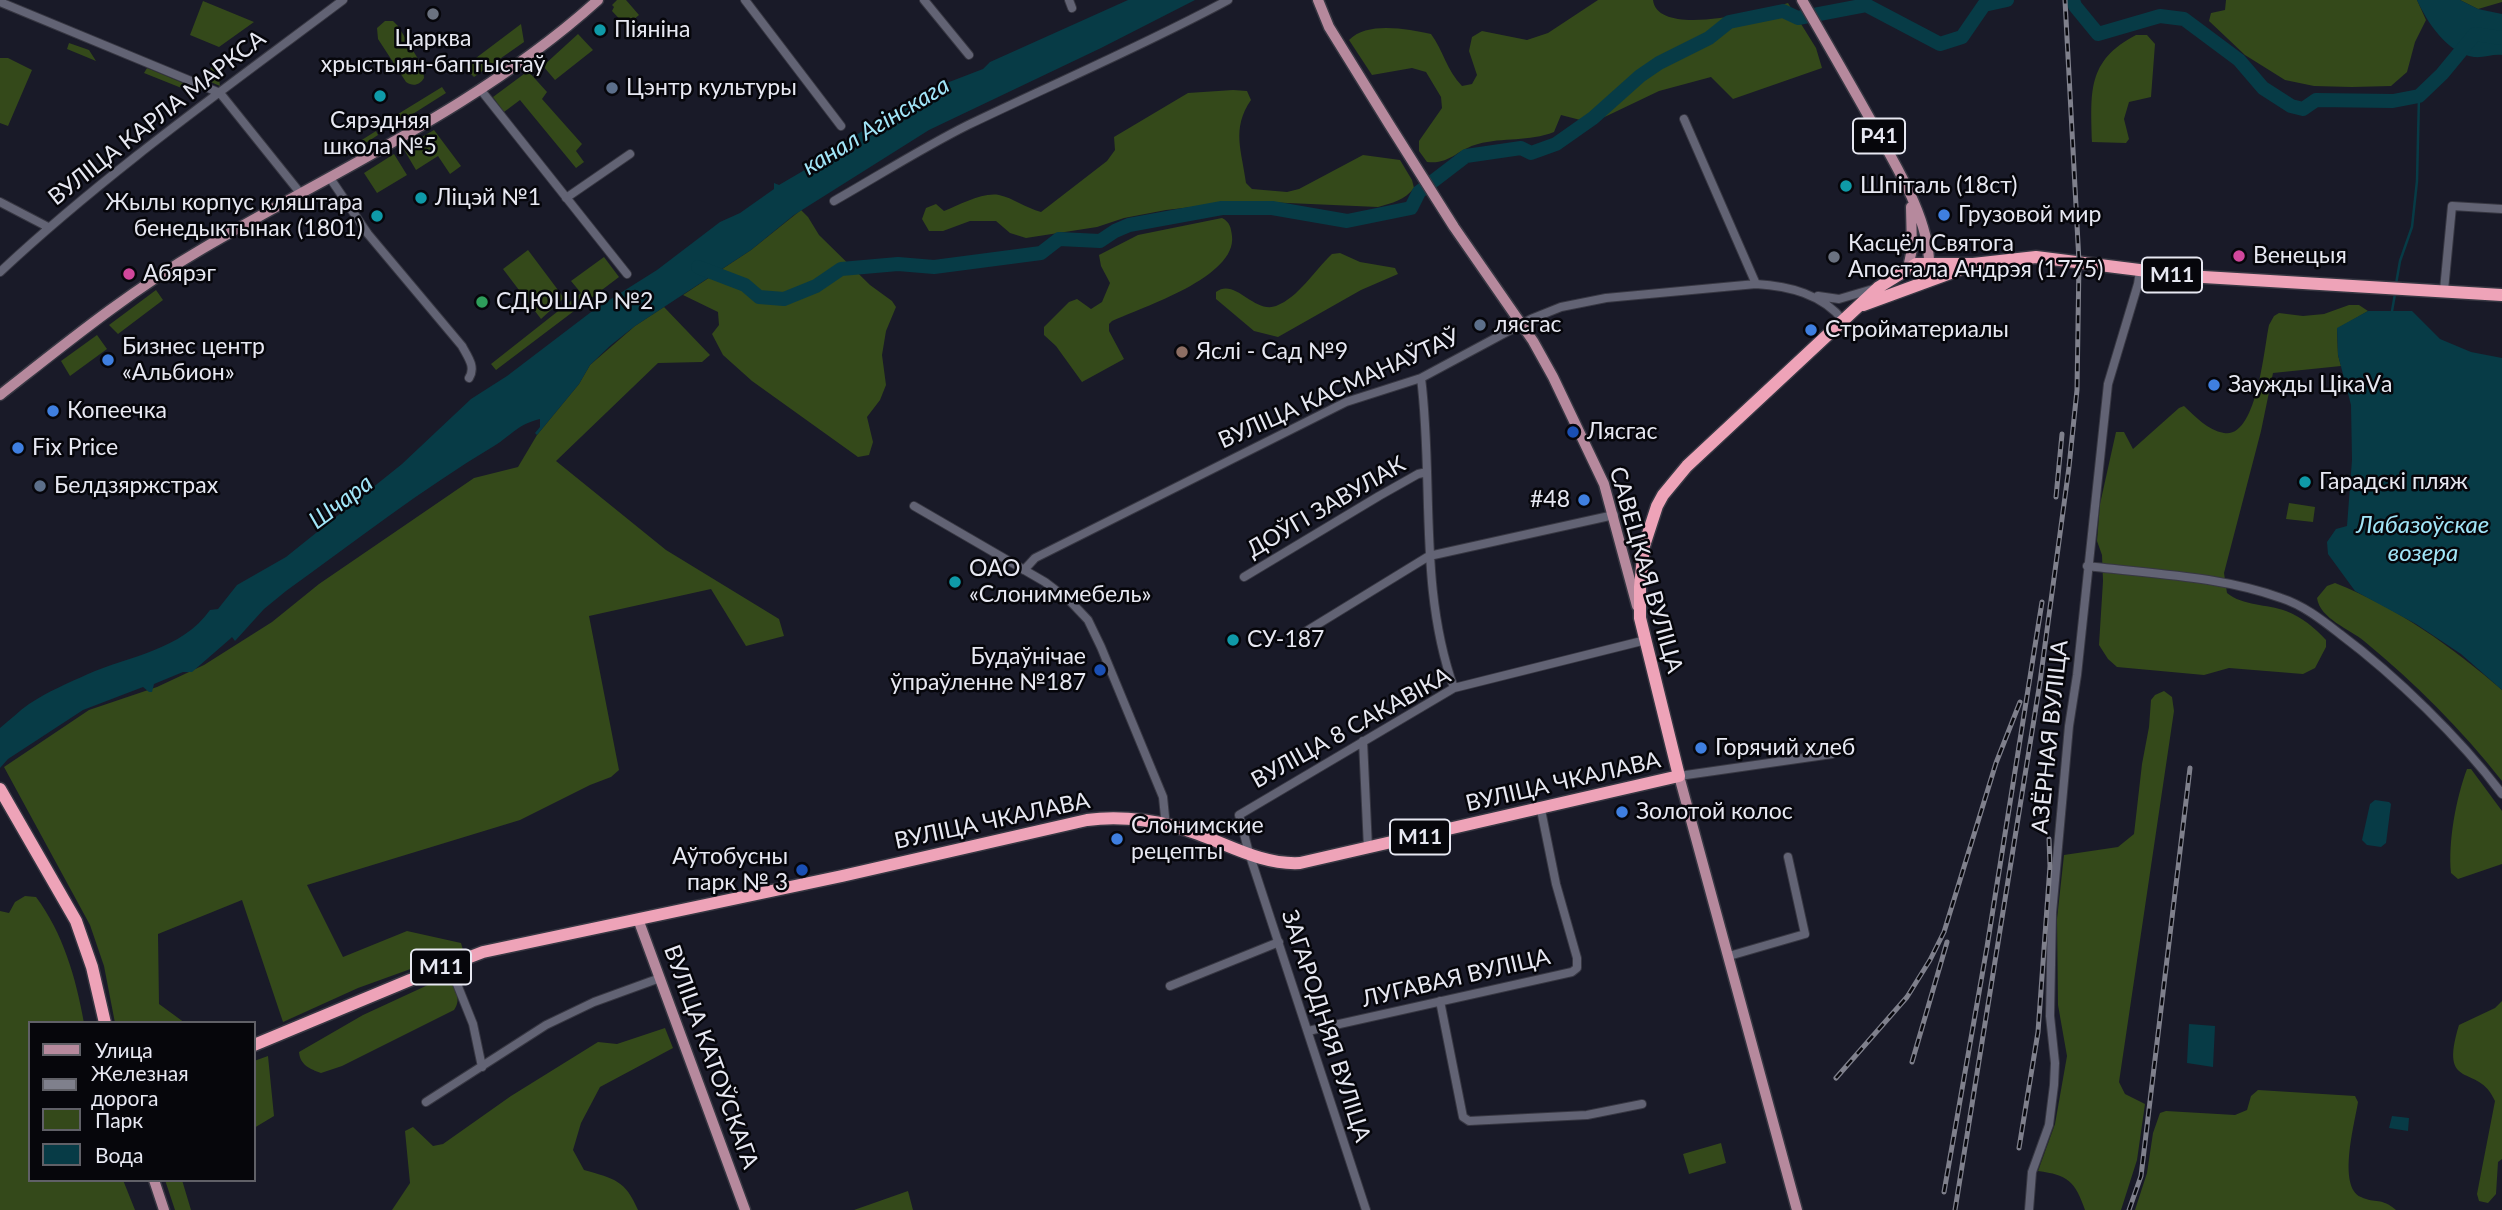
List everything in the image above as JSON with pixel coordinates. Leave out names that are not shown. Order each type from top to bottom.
[{"type":"highway","name":"М11","points":[[1640,618],[1644,546],[1657,506],[1677,477],[1860,307],[1878,287],[1908,268],[1929,263],[1973,264],[2036,257],[2187,276],[2502,295]]},
{"type":"highway","points":[[1929,263],[1931,281]]},
{"type":"highway","name":"М11","points":[[1860,307],[1973,264]]},
{"type":"highway","points":[[1908,268],[1908,279],[1918,286]]},
{"type":"highway","name":"САВЕЦКАЯ ВУЛІЦА","points":[[1640,618],[1679,776]]},
{"type":"highway","name":"ВУЛІЦА ЧКАЛАВА","points":[[256,1044],[483,952],[1087,820],[1129,819],[1164,825],[1194,832],[1273,862],[1300,863],[1541,810],[1679,776]]},
{"type":"highway","points":[[0,789],[76,921],[92,967],[104,1021]]},
{"type":"main road","points":[[0,395],[154,278],[480,89],[536,52],[598,0]]},
{"type":"main road","name":"САВЕЦКАЯ ВУЛІЦА","points":[[1318,0],[1329,27],[1390,126],[1454,227],[1541,355],[1604,484],[1640,618]]},
{"type":"main road","name":"Р41","points":[[1802,0],[1889,152],[1938,256],[1951,265]]},
{"type":"main road","name":"Р41","points":[[1908,268],[1913,224],[1910,198]]},
{"type":"main road","name":"Р41","points":[[1924,230],[1929,263]]},
{"type":"main road","points":[[1624,551],[1644,546]]},
{"type":"main road","name":"САВЕЦКАЯ ВУЛІЦА","points":[[1679,776],[1797,1210]]},
{"type":"main road","name":"ВУЛІЦА КАТОЎСКАГА","points":[[638,919],[745,1210]]},
{"type":"main road","points":[[155,1182],[164,1210]]},
{"type":"street","name":"ВУЛІЦА КАРЛА МАРКСА","points":[[0,272],[48,227],[141,150],[343,0]]},
{"type":"street","points":[[745,0],[841,126]]},
{"type":"street","points":[[925,0],[969,55]]},
{"type":"street","points":[[834,201],[958,130],[1079,72],[1141,46],[1228,0]]},
{"type":"street","points":[[0,2],[220,93],[301,194]]},
{"type":"street","points":[[480,89],[627,274]]},
{"type":"street","points":[[1684,119],[1756,284]]},
{"type":"street","points":[[566,198],[630,154]]},
{"type":"street","points":[[330,178],[368,234],[456,339],[473,367],[469,378]]},
{"type":"street","points":[[0,202],[48,227]]},
{"type":"street","points":[[2444,290],[2452,206],[2502,209]]},
{"type":"street","name":"АЗЁРНАЯ ВУЛІЦА","points":[[2029,1210],[2032,1172],[2049,1125],[2054,1085],[2055,1063],[2050,1016],[2052,913],[2069,726],[2077,675],[2108,384],[2140,271]]},
{"type":"street","name":"ВУЛІЦА КАСМАНАЎТАЎ","points":[[1024,570],[1035,558],[1346,402],[1421,378],[1520,324],[1561,307],[1606,298],[1756,284],[1780,285],[1811,295],[1832,307],[1844,321]]},
{"type":"street","points":[[1811,295],[1850,298],[1878,287]]},
{"type":"street","points":[[1421,378],[1426,426],[1429,556],[1438,620],[1454,688]]},
{"type":"street","name":"ДОЎГІ ЗАВУЛАК","points":[[1244,577],[1379,496],[1418,474],[1427,472]]},
{"type":"street","points":[[914,506],[1045,582],[1070,601],[1088,620],[1163,797],[1164,825]]},
{"type":"street","points":[[1306,632],[1429,556],[1614,515]]},
{"type":"street","points":[[2087,565],[2234,584],[2284,599],[2315,615],[2386,672],[2454,738],[2502,794]]},
{"type":"street","name":"ВУЛІЦА 8 САКАВІКА","points":[[1249,853],[1239,820],[1241,811],[1454,688],[1646,640]]},
{"type":"street","points":[[1363,741],[1368,848]]},
{"type":"street","name":"ВУЛІЦА ЧКАЛАВА","points":[[1679,776],[1832,754]]},
{"type":"street","name":"ЛУГАВАЯ ВУЛІЦА","points":[[1308,1031],[1572,972],[1577,968],[1577,958],[1556,884],[1541,810]]},
{"type":"street","name":"ЗАГАРОДНЯЯ ВУЛІЦА","points":[[1249,853],[1366,1210]]},
{"type":"street","points":[[1729,956],[1805,934],[1788,857]]},
{"type":"street","points":[[1170,986],[1279,942]]},
{"type":"street","points":[[449,964],[473,1024],[482,1067]]},
{"type":"street","points":[[426,1102],[546,1025],[576,1010],[660,978]]},
{"type":"street","points":[[1440,1001],[1463,1117],[1469,1121],[1587,1115],[1642,1104]]},
{"type":"green space","points":[[617,0],[626,0],[639,15],[626,26],[612,11],[612,5]]},
{"type":"green space","points":[[1598,0],[1653,0],[1659,12],[1673,18],[1691,20],[1736,15],[1788,3],[1816,48],[1822,68],[1733,99],[1711,77],[1659,91],[1592,123],[1561,115],[1554,132],[1478,144],[1448,159],[1427,162],[1419,151],[1419,141],[1442,108],[1441,97],[1426,72],[1412,68],[1372,75],[1349,40],[1366,30],[1377,28],[1431,34],[1462,86],[1472,84],[1477,75],[1469,51],[1472,37],[1482,31],[1527,40],[1548,33]]},
{"type":"green space","points":[[2226,0],[2417,0],[2426,20],[2415,42],[2407,72],[2391,86],[2314,86],[2285,80],[2245,55],[2209,21],[2211,13],[2225,10]]},
{"type":"green space","points":[[2460,0],[2502,0],[2502,2],[2478,9]]},
{"type":"green space","points":[[203,1],[254,22],[219,47],[190,35]]},
{"type":"green space","points":[[385,21],[393,21],[398,26],[423,67],[424,78],[418,84],[406,82],[378,39],[377,28]]},
{"type":"green space","points":[[521,24],[524,42],[474,77],[464,67]]},
{"type":"green space","points":[[578,34],[593,50],[555,80],[543,66]]},
{"type":"green space","points":[[2136,35],[2147,35],[2155,44],[2151,97],[2129,102],[2124,119],[2129,139],[2126,143],[2092,142],[2092,93],[2100,67],[2120,45]]},
{"type":"green space","points":[[69,43],[89,50],[96,61],[67,49]]},
{"type":"green space","points":[[0,58],[8,58],[32,70],[8,126],[0,123]]},
{"type":"green space","points":[[213,62],[217,64],[220,86],[206,80]]},
{"type":"green space","points":[[147,68],[190,86],[184,89],[144,73]]},
{"type":"green space","points":[[528,71],[547,92],[542,99],[582,144],[576,151],[584,162],[576,168],[520,100],[504,112],[493,97]]},
{"type":"green space","points":[[442,87],[446,93],[389,129],[385,122]]},
{"type":"green space","points":[[1247,91],[1251,100],[1241,121],[1240,140],[1246,183],[1252,189],[1287,192],[1299,189],[1363,155],[1400,160],[1414,188],[1402,198],[1378,207],[1243,201],[1166,210],[1124,218],[1097,227],[1026,238],[1010,233],[996,221],[970,221],[943,231],[929,231],[922,219],[926,208],[936,204],[944,211],[978,197],[992,195],[1004,196],[1041,212],[1107,161],[1115,150],[1114,137],[1188,93]]},
{"type":"green space","points":[[434,130],[461,166],[450,174],[438,156],[416,170],[403,148]]},
{"type":"green space","points":[[376,131],[378,135],[344,157],[341,153]]},
{"type":"green space","points":[[394,154],[407,175],[377,193],[364,173]]},
{"type":"green space","points":[[801,210],[819,235],[896,307],[886,331],[882,355],[886,385],[880,400],[867,417],[873,442],[869,455],[858,457],[752,381],[723,355],[712,334],[719,325],[718,312],[683,295],[751,250]]},
{"type":"green space","points":[[1222,218],[1230,226],[1232,236],[1230,251],[1220,265],[1186,289],[1112,321],[1109,331],[1124,359],[1082,382],[1056,346],[1044,335],[1044,327],[1069,302],[1077,299],[1091,309],[1102,302],[1110,283],[1101,266],[1099,255],[1138,235]]},
{"type":"green space","points":[[528,250],[564,298],[541,319],[503,269]]},
{"type":"green space","points":[[1340,253],[1360,262],[1395,268],[1398,274],[1361,290],[1278,337],[1254,331],[1216,299],[1216,292],[1230,289],[1260,305],[1276,306],[1299,290],[1332,254]]},
{"type":"green space","points":[[604,257],[619,277],[496,370],[491,364],[581,293],[571,281]]},
{"type":"green space","points":[[156,290],[163,300],[118,334],[109,325]]},
{"type":"green space","points":[[2349,305],[2359,305],[2368,311],[2337,329],[2341,366],[2273,373],[2261,431],[2224,573],[2227,593],[2233,597],[2292,613],[2308,623],[2326,640],[2326,647],[2315,668],[2303,674],[2229,668],[2204,675],[2117,667],[2099,645],[2103,581],[2102,555],[2097,541],[2100,504],[2116,432],[2124,432],[2133,449],[2184,406],[2212,429],[2224,433],[2235,431],[2244,422],[2251,408],[2269,325],[2274,316],[2279,313],[2303,316],[2324,314]]},
{"type":"green space","points":[[664,307],[710,355],[702,362],[658,363],[556,461],[666,550],[779,619],[784,636],[746,646],[711,589],[589,616],[619,770],[611,777],[520,820],[307,885],[343,957],[407,931],[461,943],[463,950],[358,988],[283,1022],[242,900],[158,934],[159,1004],[182,1021],[115,1021],[104,966],[90,925],[4,767],[89,710],[157,687],[204,665],[272,622],[319,584],[474,478],[518,467],[537,435],[579,384],[590,365],[635,326]]},
{"type":"green space","points":[[97,335],[107,349],[70,376],[61,361]]},
{"type":"green space","points":[[2289,503],[2315,507],[2313,522],[2286,519]]},
{"type":"green space","points":[[2335,583],[2380,604],[2423,629],[2502,690],[2502,781],[2454,725],[2401,673],[2364,641],[2329,618],[2317,598],[2327,586]]},
{"type":"green space","points":[[2164,691],[2172,697],[2174,711],[2119,1082],[2125,1094],[2145,1104],[2137,1160],[2121,1210],[2085,1210],[2078,1192],[2069,1181],[2038,1171],[2055,1124],[2067,1056],[2058,1005],[2057,919],[2064,855],[2118,847],[2134,834],[2151,700]]},
{"type":"green space","points":[[2467,769],[2471,769],[2502,811],[2502,864],[2458,879],[2451,873],[2452,834],[2459,793]]},
{"type":"green space","points":[[25,896],[36,897],[54,926],[77,989],[84,1021],[28,1021],[28,1182],[124,1182],[135,1210],[0,1210],[0,911],[9,913],[15,902]]},
{"type":"green space","points":[[443,978],[450,978],[456,990],[458,998],[454,1010],[342,1066],[321,1073],[309,1068],[301,1060],[299,1052],[363,1015]]},
{"type":"green space","points":[[2502,1001],[2502,1159],[2498,1162],[2496,1194],[2488,1203],[2479,1201],[2477,1194],[2495,1101],[2480,1082],[2457,1069],[2454,1046],[2459,1025],[2495,1008]]},
{"type":"green space","points":[[665,1028],[673,1048],[600,1087],[581,1123],[573,1150],[584,1170],[618,1182],[628,1192],[638,1210],[392,1210],[410,1183],[405,1131],[413,1127],[433,1146],[443,1144],[511,1096],[598,1042],[617,1044]]},
{"type":"green space","points":[[268,1056],[274,1116],[256,1127],[256,1060]]},
{"type":"green space","points":[[2258,1090],[2355,1096],[2358,1102],[2349,1153],[2350,1181],[2354,1191],[2361,1197],[2386,1203],[2396,1210],[2135,1210],[2147,1173],[2153,1133],[2160,1113],[2166,1111],[2235,1115],[2247,1110],[2251,1096]]},
{"type":"green space","points":[[1721,1143],[1726,1163],[1689,1174],[1683,1154]]},
{"type":"green space","points":[[166,1182],[183,1182],[191,1210],[175,1210]]},
{"type":"green space","points":[[908,1191],[913,1210],[854,1210]]},
{"type":"water","name":"канал Агінскага","points":[[1128,0],[1195,0],[929,130],[794,215],[751,250],[635,326],[611,345],[590,365],[579,384],[537,435],[535,433],[540,427],[540,419],[521,427],[414,498],[286,591],[264,609],[235,641],[232,637],[192,672],[183,672],[154,684],[152,692],[143,687],[83,710],[8,759],[0,768],[0,728],[25,707],[73,681],[154,650],[185,634],[210,610],[218,609],[237,585],[286,557],[402,464],[471,399],[507,376],[595,309],[657,270],[720,222],[740,213],[774,189],[774,183],[779,185],[820,161],[827,153],[890,114],[895,108],[931,89],[983,69],[990,62]]},
{"type":"water","points":[[2417,0],[2460,0],[2478,9],[2502,14],[2502,55],[2474,57],[2455,49],[2432,27]]},
{"type":"water","name":"Лабазоўскае возера","points":[[2368,311],[2412,311],[2440,339],[2471,352],[2502,358],[2502,690],[2461,654],[2416,624],[2355,591],[2328,554],[2327,542],[2336,529],[2347,526],[2352,460],[2351,405],[2338,355],[2337,328]]},
{"type":"water","points":[[2375,800],[2391,804],[2386,843],[2381,847],[2367,845],[2362,840],[2370,804]]},
{"type":"water","points":[[2189,1024],[2215,1026],[2213,1067],[2187,1063]]},
{"type":"water","points":[[2392,1116],[2409,1118],[2408,1131],[2389,1128]]},
{"type":"waterway","points":[[698,267],[745,285],[759,297],[784,299],[816,286],[841,269],[898,264],[934,267],[1041,253],[1059,239],[1100,241],[1129,225],[1222,208],[1272,208],[1347,221],[1411,208],[1419,192],[1466,156],[1521,148],[1531,153],[1556,144],[1593,118],[1640,76],[1659,63],[1709,38],[1729,22],[1783,11],[1798,18],[1866,5],[1940,44],[1962,37],[1984,5],[2007,0]]},
{"type":"waterway","points":[[2073,0],[2098,34],[2160,16],[2184,19],[2239,60],[2263,88],[2291,106],[2303,109],[2316,100],[2393,101],[2419,96],[2442,74],[2475,34],[2502,38]]},
{"type":"waterway","points":[[2396,284],[2400,261],[2412,227],[2417,181],[2419,96]]},
{"type":"waterway","points":[[2392,311],[2395,294]]},
{"type":"railway","points":[[1955,1210],[2040,682],[2077,390],[2079,262],[2065,0]]},
{"type":"railway","points":[[2056,497],[2062,434]]},
{"type":"railway","points":[[1944,1192],[1987,947],[2042,602]]},
{"type":"railway","points":[[1836,1078],[1907,997],[1944,932],[1996,763],[2020,702]]},
{"type":"railway","points":[[2129,1210],[2141,1176],[2190,768]]},
{"type":"railway","points":[[2019,1148],[2038,1032],[2050,866],[2049,839]]},
{"type":"railway","points":[[1912,1062],[1947,942]]},
{"type":"place","name":"Царква хрыстыян-баптыстаў","points":[[433,14]]},
{"type":"place","name":"Піяніна","points":[[600,30]]},
{"type":"place","name":"Цэнтр культуры","points":[[612,88]]},
{"type":"place","name":"Сярэдняя школа №5","points":[[380,96]]},
{"type":"place","name":"Шпіталь (18ст)","points":[[1846,186]]},
{"type":"place","name":"Ліцэй №1","points":[[421,198]]},
{"type":"place","name":"Грузовой мир","points":[[1944,215]]},
{"type":"place","name":"Жылы корпус кляштара бенедыктынак (1801)","points":[[377,216]]},
{"type":"place","name":"Венецыя","points":[[2239,256]]},
{"type":"place","name":"Касцёл Святога Апостала Андрэя (1775)","points":[[1834,257]]},
{"type":"place","name":"Абярэг","points":[[129,274]]},
{"type":"place","name":"СДЮШАР №2","points":[[482,302]]},
{"type":"place","name":"лясгас","points":[[1480,325]]},
{"type":"place","name":"Стройматериалы","points":[[1811,330]]},
{"type":"place","name":"Яслі - Сад №9","points":[[1182,352]]},
{"type":"place","name":"Бизнес центр «Альбион»","points":[[108,360]]},
{"type":"place","name":"Заужды ЦікаVа","points":[[2214,385]]},
{"type":"place","name":"Копеечка","points":[[53,411]]},
{"type":"place","name":"Лясгас","points":[[1573,432]]},
{"type":"place","name":"Fix Price","points":[[18,448]]},
{"type":"place","name":"Гарадскі пляж","points":[[2305,482]]},
{"type":"place","name":"Белдзяржстрах","points":[[40,486]]},
{"type":"place","name":"#48","points":[[1584,500]]},
{"type":"place","name":"ОАО «Слониммебель»","points":[[955,582]]},
{"type":"place","name":"СУ-187","points":[[1233,640]]},
{"type":"place","name":"Будаўнічае ўпраўленне №187","points":[[1100,670]]},
{"type":"place","name":"Горячий хлеб","points":[[1701,748]]},
{"type":"place","name":"Золотой колос","points":[[1622,812]]},
{"type":"place","name":"Слонимские рецепты","points":[[1117,839]]},
{"type":"place","name":"Аўтобусны парк № 3","points":[[802,870]]},
{"type":"water label","name":"Шчара","points":[[341,502]]}]
